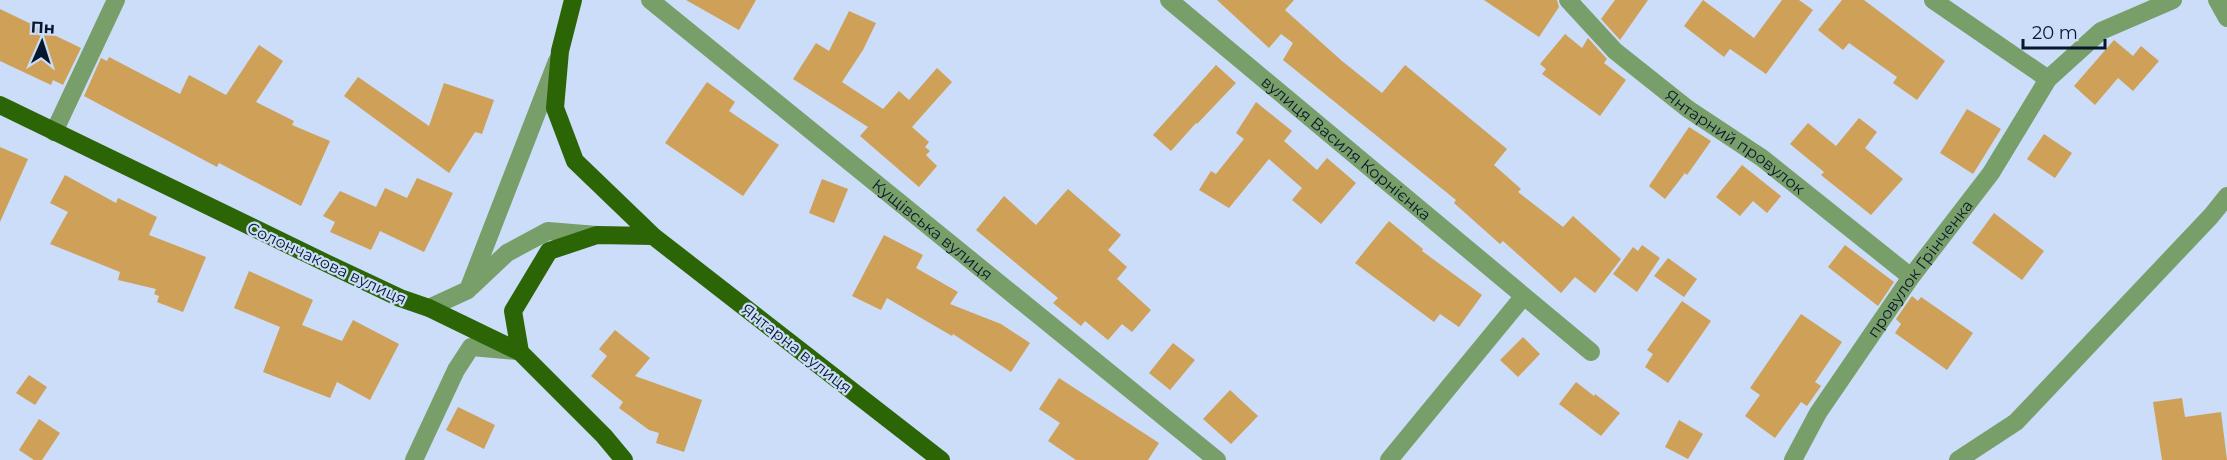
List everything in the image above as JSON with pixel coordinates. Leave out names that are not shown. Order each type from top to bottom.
[{"type":"main road","name":"Янтарна вулиця","points":[[573,0],[560,51],[555,108],[575,161],[653,236],[941,460]]},
{"type":"main road","name":"Солончакова вулиця","points":[[0,105],[375,287],[429,308],[520,352],[597,428],[624,460]]},
{"type":"main road","points":[[520,352],[513,311],[549,251],[597,235],[653,236]]},
{"type":"street","points":[[54,132],[116,0]]},
{"type":"street","name":"Кущівська вулиця","points":[[650,0],[1216,460]]},
{"type":"street","name":"вулиця Василя Корнієнка","points":[[1169,0],[1591,352]]},
{"type":"street","name":"Янтарний провулок","points":[[1568,0],[1615,51],[1688,109],[1762,158],[1911,277]]},
{"type":"street","points":[[1933,0],[2048,79]]},
{"type":"street","name":"провулок Грінченка","points":[[1793,460],[1818,413],[1911,277],[1991,173],[2048,79],[2101,31],[2174,0]]},
{"type":"street","points":[[2217,0],[2227,18]]},
{"type":"street","points":[[468,290],[560,51]]},
{"type":"street","points":[[1958,460],[2016,422],[2211,216],[2227,196]]},
{"type":"street","points":[[429,308],[468,290],[507,253],[548,231],[597,235]]},
{"type":"street","points":[[1389,460],[1523,297]]},
{"type":"street","points":[[414,460],[456,370],[471,347],[520,352]]},
{"type":"building","points":[[686,0],[756,0],[739,30]]},
{"type":"building","points":[[1217,0],[1294,0],[1285,10],[1382,93],[1405,65],[1507,149],[1494,165],[1521,189],[1518,192],[1563,227],[1573,216],[1621,259],[1595,293],[1575,277],[1561,293],[1503,241],[1500,244],[1454,203],[1456,200],[1283,60],[1293,43],[1281,34],[1269,48]]},
{"type":"building","points":[[1484,0],[1557,0],[1559,7],[1539,37]]},
{"type":"building","points":[[1615,0],[1648,0],[1620,40],[1601,19]]},
{"type":"building","points":[[1703,0],[1754,38],[1782,0],[1799,0],[1813,10],[1766,74],[1730,49],[1724,57],[1684,26]]},
{"type":"building","points":[[1842,0],[1864,0],[1945,61],[1917,100],[1893,83],[1897,77],[1849,43],[1843,50],[1818,30]]},
{"type":"building","points":[[0,9],[81,48],[63,85],[53,80],[51,85],[0,61]]},
{"type":"building","points":[[849,11],[876,23],[863,50],[842,82],[883,109],[899,91],[909,100],[937,68],[952,82],[912,127],[929,142],[925,147],[930,151],[926,155],[937,166],[919,187],[860,136],[868,127],[793,79],[816,43],[829,51]]},
{"type":"building","points":[[1565,34],[1582,48],[1588,38],[1607,59],[1604,63],[1626,80],[1600,116],[1542,74],[1546,69],[1540,64]]},
{"type":"building","points":[[2114,40],[2133,56],[2141,46],[2159,61],[2133,91],[2118,78],[2095,105],[2074,86]]},
{"type":"building","points":[[259,45],[283,61],[256,102],[294,121],[292,125],[330,141],[301,206],[219,163],[217,167],[84,96],[101,58],[107,61],[109,57],[180,94],[189,75],[226,95]]},
{"type":"building","points":[[1216,65],[1236,83],[1171,151],[1153,135]]},
{"type":"building","points":[[358,77],[429,126],[444,83],[494,100],[482,134],[475,132],[449,173],[344,96]]},
{"type":"building","points":[[707,82],[735,102],[729,111],[779,145],[743,196],[665,143]]},
{"type":"building","points":[[1256,102],[1292,131],[1284,141],[1317,170],[1327,158],[1356,183],[1321,224],[1292,200],[1302,188],[1269,159],[1229,208],[1199,190],[1211,171],[1216,174],[1244,139],[1236,133]]},
{"type":"building","points":[[1967,109],[2001,129],[1973,174],[1940,153]]},
{"type":"building","points":[[1859,118],[1877,132],[1865,148],[1903,179],[1871,215],[1821,175],[1824,172],[1790,144],[1808,123],[1836,146]]},
{"type":"building","points":[[1689,127],[1711,141],[1687,175],[1685,173],[1665,199],[1649,186]]},
{"type":"building","points":[[2044,134],[2072,153],[2055,178],[2027,159]]},
{"type":"building","points":[[0,147],[28,159],[0,222]]},
{"type":"building","points":[[1742,165],[1781,196],[1767,213],[1753,201],[1740,216],[1716,197]]},
{"type":"building","points":[[65,175],[116,203],[118,198],[157,217],[149,235],[206,257],[183,312],[157,302],[159,296],[154,294],[156,289],[118,280],[120,272],[50,244],[68,212],[50,203]]},
{"type":"building","points":[[417,178],[453,193],[424,252],[380,231],[371,250],[330,232],[335,222],[323,216],[340,191],[376,207],[385,188],[407,198]]},
{"type":"building","points":[[822,179],[848,189],[834,223],[809,213]]},
{"type":"building","points":[[1068,189],[1121,235],[1108,250],[1127,267],[1117,279],[1151,310],[1132,332],[1122,324],[1108,340],[1085,321],[1081,326],[1053,303],[1058,298],[976,230],[1004,196],[1036,225]]},
{"type":"building","points":[[1994,213],[2044,251],[2022,280],[1972,243]]},
{"type":"building","points":[[1389,221],[1423,249],[1422,251],[1482,295],[1459,327],[1440,314],[1434,322],[1355,263]]},
{"type":"building","points":[[884,235],[923,255],[916,268],[958,292],[950,304],[1001,324],[1030,343],[1011,372],[953,334],[952,336],[887,298],[881,310],[852,296]]},
{"type":"building","points":[[1642,245],[1660,258],[1637,292],[1613,274],[1633,247],[1638,251]]},
{"type":"building","points":[[1845,245],[1894,282],[1878,306],[1828,267]]},
{"type":"building","points":[[1668,258],[1697,279],[1684,297],[1654,276]]},
{"type":"building","points":[[249,271],[313,300],[302,325],[342,341],[353,320],[399,344],[370,400],[337,382],[330,398],[263,372],[280,327],[234,308]]},
{"type":"building","points":[[1912,296],[1918,301],[1921,297],[1973,333],[1947,370],[1895,333],[1901,324],[1896,319]]},
{"type":"building","points":[[1682,301],[1711,321],[1668,383],[1645,367],[1653,354],[1647,350]]},
{"type":"building","points":[[1801,314],[1842,342],[1815,382],[1821,386],[1807,406],[1801,402],[1775,438],[1745,416],[1760,395],[1750,388]]},
{"type":"building","points":[[615,330],[650,358],[635,376],[702,400],[684,452],[656,443],[659,433],[649,430],[619,408],[623,402],[591,376],[607,356],[599,349]]},
{"type":"building","points":[[1523,337],[1540,354],[1518,377],[1500,360]]},
{"type":"building","points":[[1173,343],[1195,360],[1170,390],[1149,373]]},
{"type":"building","points":[[29,375],[47,387],[35,405],[16,393]]},
{"type":"building","points":[[1059,378],[1159,443],[1148,460],[1076,460],[1048,441],[1060,423],[1039,409]]},
{"type":"building","points":[[1576,382],[1620,413],[1601,436],[1559,404]]},
{"type":"building","points":[[1230,390],[1258,416],[1231,444],[1203,419]]},
{"type":"building","points":[[2182,398],[2185,417],[2221,412],[2227,460],[2162,460],[2153,402]]},
{"type":"building","points":[[458,407],[495,425],[484,449],[446,430]]},
{"type":"building","points":[[39,419],[60,433],[42,460],[34,460],[19,450]]},
{"type":"building","points":[[1679,420],[1703,434],[1688,459],[1665,447]]}]
